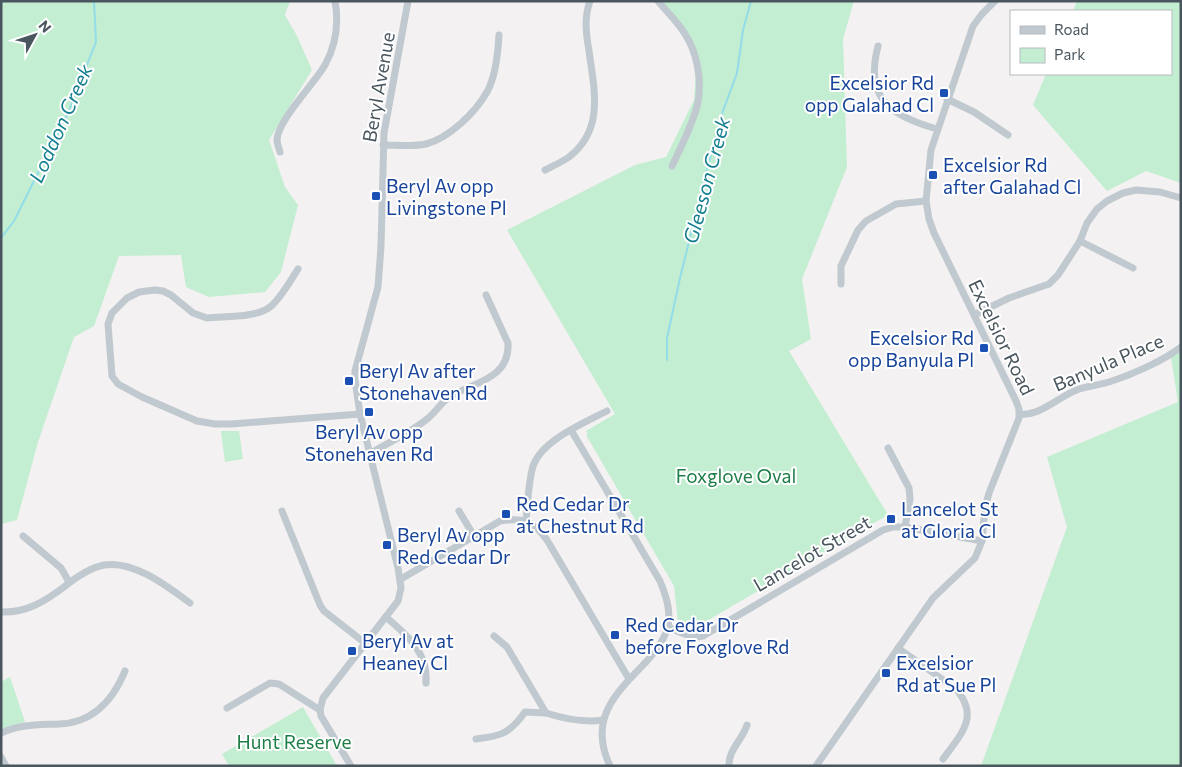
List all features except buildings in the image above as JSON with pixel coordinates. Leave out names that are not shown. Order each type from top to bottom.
[{"type":"street","points":[[280,152],[277,140],[280,127],[325,64],[334,41],[338,19],[335,1]]},
{"type":"street","name":"Beryl Avenue","points":[[320,710],[323,698],[398,601],[401,588],[401,579],[371,452],[360,414],[355,371],[378,287],[385,122],[408,1]]},
{"type":"street","points":[[545,170],[568,158],[584,142],[593,123],[596,98],[586,37],[586,12],[590,1]]},
{"type":"street","points":[[658,1],[685,34],[693,51],[698,74],[698,102],[690,126],[672,166]]},
{"type":"street","name":"Excelsior Road","points":[[816,766],[937,593],[975,558],[982,542],[988,493],[1020,414],[1016,401],[934,233],[926,201],[931,150],[936,129],[973,26],[995,1]]},
{"type":"street","points":[[383,145],[411,146],[426,144],[440,139],[460,124],[487,92],[498,52],[498,35]]},
{"type":"street","points":[[878,46],[874,77],[877,90],[884,101],[890,108],[906,119],[936,129]]},
{"type":"street","points":[[947,99],[974,112],[1008,135]]},
{"type":"street","points":[[974,315],[1009,298],[1049,284],[1058,275],[1080,241],[1087,222],[1107,201],[1123,193],[1136,190],[1160,192],[1181,198]]},
{"type":"street","points":[[841,284],[842,266],[858,230],[866,221],[896,204],[926,201]]},
{"type":"street","points":[[1080,241],[1133,268]]},
{"type":"street","points":[[298,269],[274,304],[264,311],[251,314],[207,318],[193,313],[171,295],[163,291],[147,291],[133,294],[122,302],[110,318],[108,332],[112,376],[118,384],[197,421],[206,423],[231,424],[360,414]]},
{"type":"street","points":[[371,452],[420,425],[449,398],[495,374],[502,366],[506,360],[508,343],[486,294]]},
{"type":"street","name":"Banyula Place","points":[[1020,414],[1034,412],[1077,389],[1115,380],[1170,355],[1181,347]]},
{"type":"street","points":[[526,521],[531,474],[537,457],[550,444],[571,430],[607,411]]},
{"type":"street","points":[[571,430],[660,581],[669,609],[668,627],[660,644],[608,706],[603,720],[602,741],[610,766]]},
{"type":"street","points":[[888,448],[909,488],[910,499],[905,527]]},
{"type":"street","points":[[282,511],[320,606],[364,643]]},
{"type":"street","points":[[459,511],[474,536]]},
{"type":"street","points":[[401,579],[500,521],[514,519],[526,521],[541,531],[547,540],[629,679]]},
{"type":"street","name":"Lancelot Street","points":[[668,627],[691,636],[703,636],[883,530],[893,527],[905,527],[982,542]]},
{"type":"street","points":[[24,536],[60,568],[69,582]]},
{"type":"street","points":[[1,612],[14,612],[39,605],[88,570],[105,565],[124,567],[147,574],[190,603]]},
{"type":"street","points":[[386,617],[413,640],[426,669],[426,683]]},
{"type":"street","points":[[494,636],[507,646],[546,713]]},
{"type":"street","points":[[898,648],[956,689],[966,705],[968,711],[967,724],[943,758]]},
{"type":"street","points":[[1,733],[22,726],[60,724],[84,718],[108,702],[125,672]]},
{"type":"street","points":[[227,708],[270,683],[279,684],[320,710],[324,722],[351,766]]},
{"type":"street","points":[[476,739],[495,737],[514,727],[525,712],[546,713],[558,717],[590,722],[603,720]]},
{"type":"street","points":[[729,766],[731,754],[743,736],[747,725]]},
{"type":"street","points":[[1,757],[6,766]]},
{"type":"green space","points":[[1,1],[290,1],[285,15],[297,36],[312,70],[269,140],[285,187],[298,205],[281,272],[265,292],[209,297],[186,287],[181,255],[119,256],[94,326],[74,337],[38,442],[17,520],[1,524]]},
{"type":"green space","name":"Foxglove Oval","points":[[658,1],[854,1],[843,39],[847,167],[802,279],[811,339],[789,351],[888,515],[698,626],[687,627],[678,623],[674,586],[586,435],[588,434],[586,431],[615,414],[507,230],[635,165],[666,157],[694,100],[696,71],[687,37]]},
{"type":"green space","points":[[1077,1],[1181,1],[1181,183],[1146,171],[1107,191],[1033,105],[1046,75],[1172,75],[1172,10],[1073,10]]},
{"type":"green space","points":[[1181,349],[1181,766],[981,766],[1067,527],[1047,457],[1178,402],[1171,358]]},
{"type":"green space","points":[[221,431],[239,431],[243,459],[225,462]]},
{"type":"green space","points":[[10,677],[25,722],[1,729],[1,682]]},
{"type":"green space","name":"Hunt Reserve","points":[[303,707],[337,766],[229,766],[222,754]]},
{"type":"waterway","name":"Loddon Creek","points":[[1,238],[14,221],[68,113],[96,42],[94,1]]},
{"type":"waterway","name":"Gleeson Creek","points":[[667,360],[667,338],[680,278],[723,111],[737,73],[743,30],[751,1]]},
{"type":"place","name":"Excelsior Rd opp Galahad Cl","points":[[944,93]]},
{"type":"place","name":"Excelsior Rd after Galahad Cl","points":[[933,175]]},
{"type":"place","name":"Beryl Av opp Livingstone Pl","points":[[376,196]]},
{"type":"place","name":"Excelsior Rd opp Banyula Pl","points":[[984,348]]},
{"type":"place","name":"Beryl Av after Stonehaven Rd","points":[[349,381]]},
{"type":"place","name":"Beryl Av opp Stonehaven Rd","points":[[369,412]]},
{"type":"place","name":"Red Cedar Dr at Chestnut Rd","points":[[506,514]]},
{"type":"place","name":"Lancelot St at Gloria Cl","points":[[891,519]]},
{"type":"place","name":"Beryl Av opp Red Cedar Dr","points":[[387,545]]},
{"type":"place","name":"Red Cedar Dr before Foxglove Rd","points":[[615,635]]},
{"type":"place","name":"Beryl Av at Heaney Cl","points":[[352,651]]},
{"type":"place","name":"Excelsior Rd at Sue Pl","points":[[886,673]]}]
